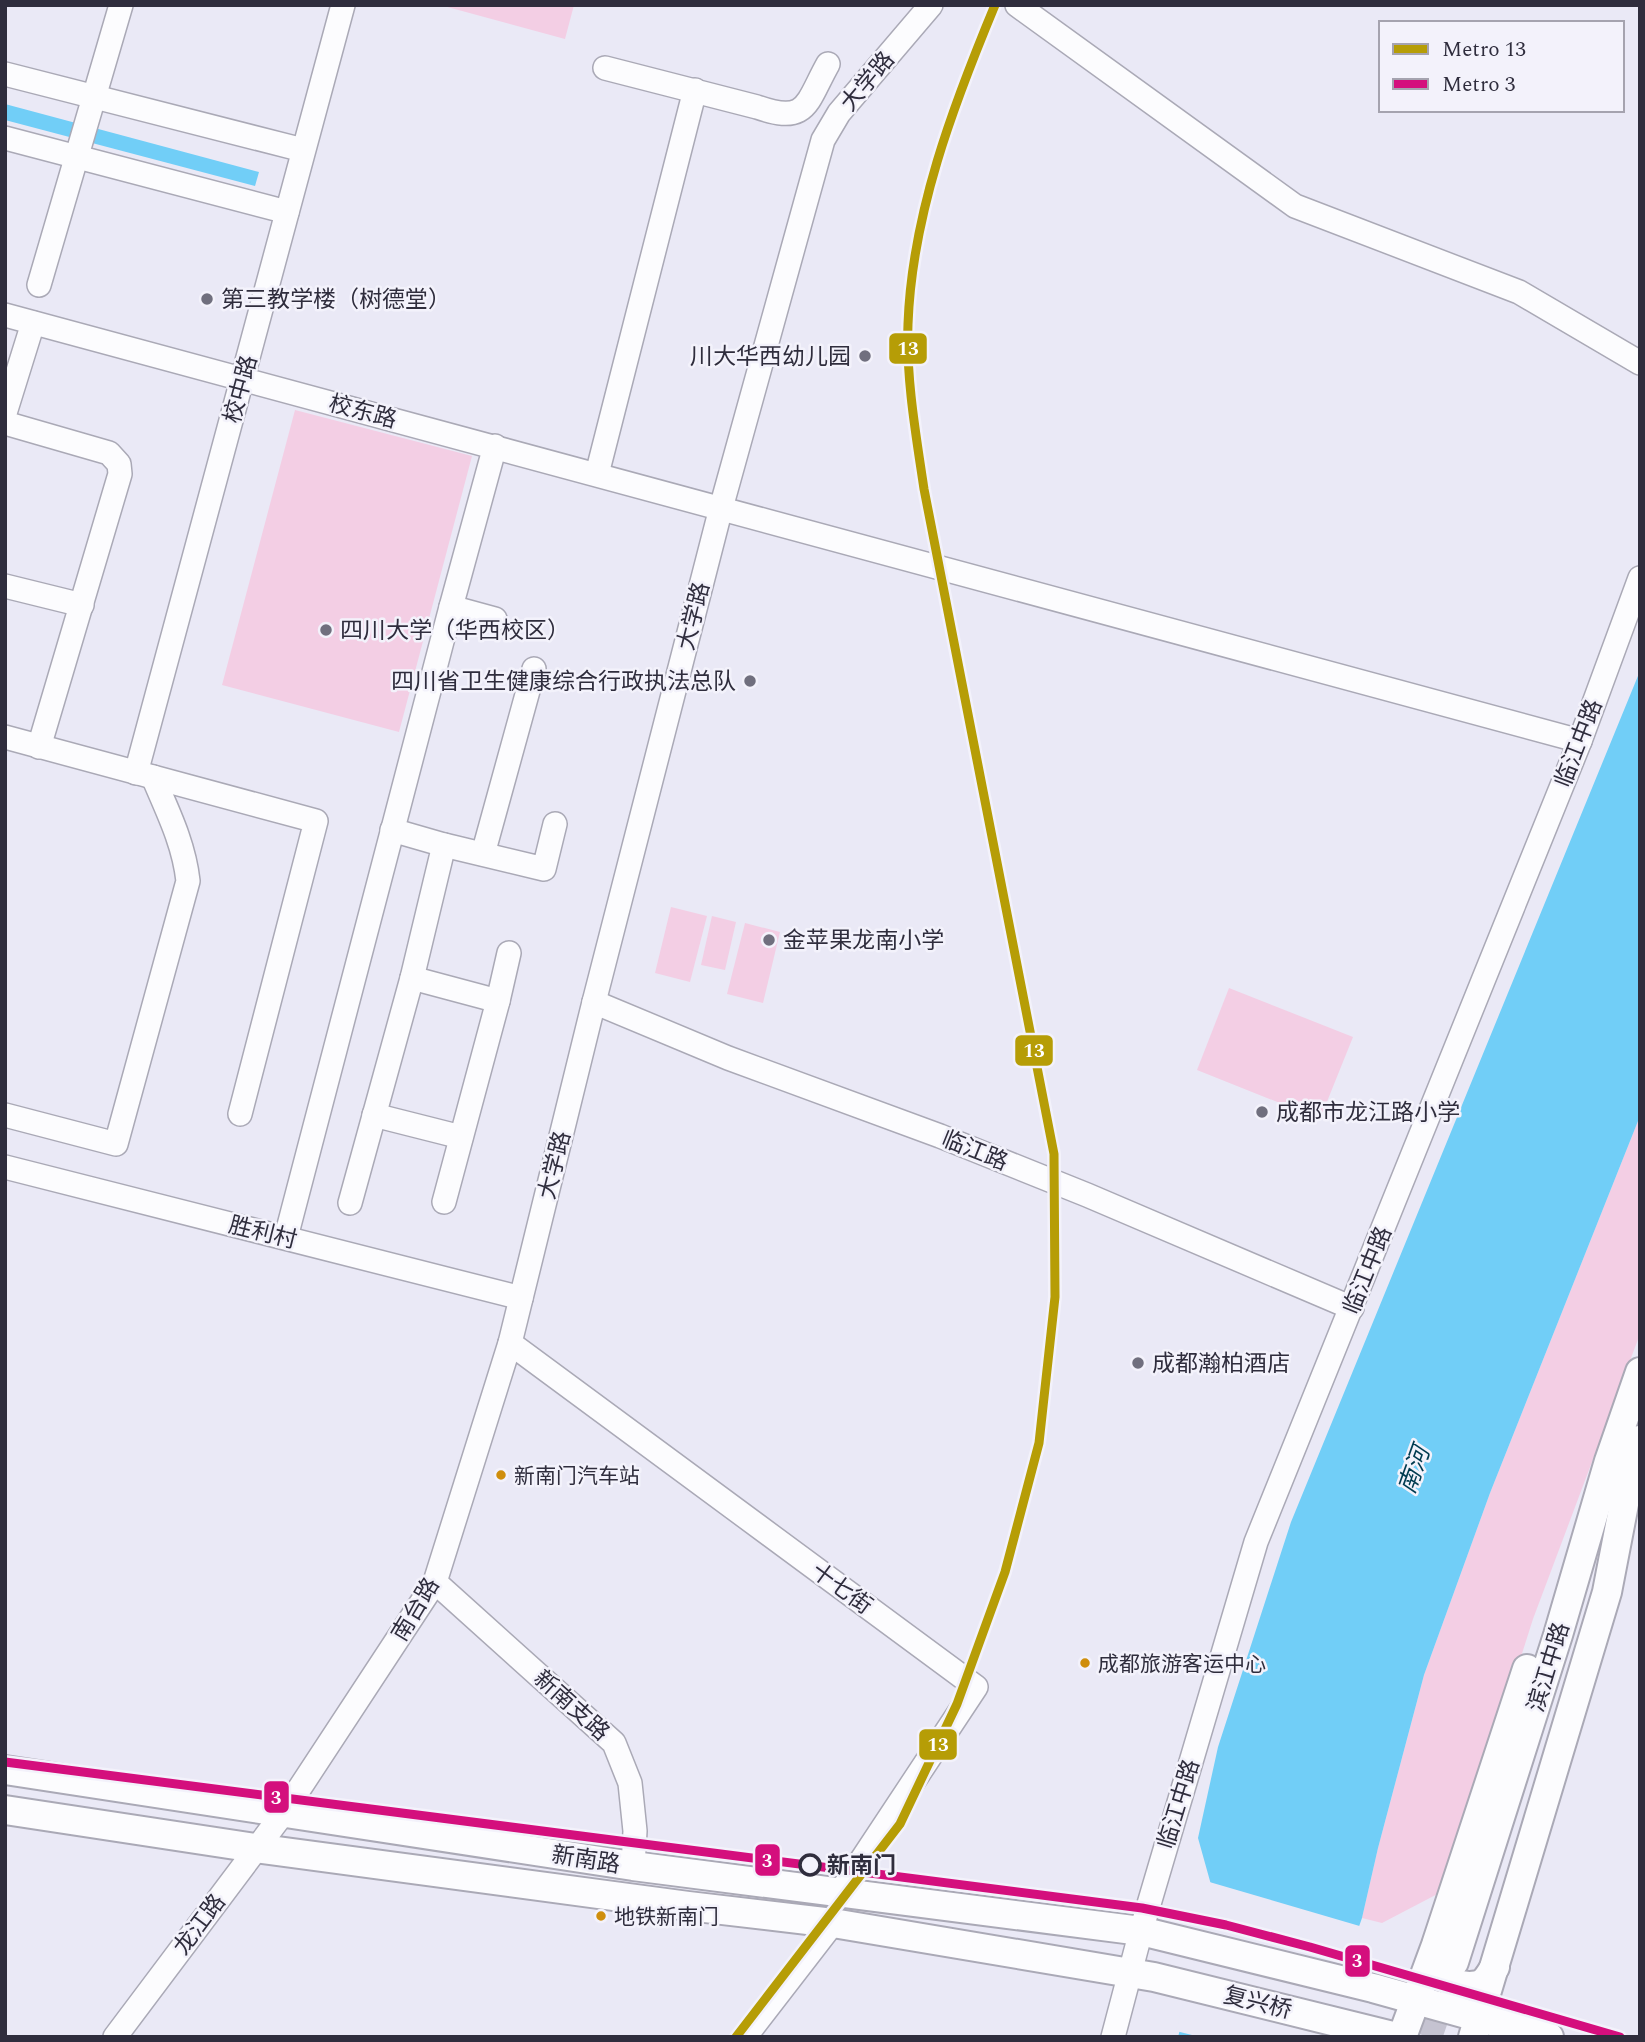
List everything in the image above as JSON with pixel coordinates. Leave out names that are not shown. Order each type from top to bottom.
[{"type":"main road","name":"滨江中路","points":[[1464,1961],[1620,1464],[1640,1372]]},
{"type":"main road","name":"滨江中路","points":[[1620,1464],[1640,1440]]},
{"type":"main road","points":[[1477,2027],[1464,1961],[1550,1601],[1620,1464]]},
{"type":"main road","name":"新南路","points":[[5,1770],[633,1866],[841,1891],[1168,1936]]},
{"type":"main road","name":"新南路","points":[[5,1810],[255,1849],[832,1923],[1142,1975]]},
{"type":"main road","name":"复兴桥","points":[[1168,1936],[1416,1999],[1477,2027],[1549,2037]]},
{"type":"main road","points":[[1399,2037],[1416,1999],[1464,1961]]},
{"type":"main road","name":"复兴桥","points":[[1142,1975],[1399,2037]]},
{"type":"street","points":[[39,285],[121,5]]},
{"type":"street","name":"校中路","points":[[144,775],[243,379],[343,5]]},
{"type":"street","name":"大学路","points":[[510,1343],[594,1002],[721,508],[823,140],[839,113],[931,5]]},
{"type":"street","points":[[1017,5],[1295,206],[1519,292],[1640,363]]},
{"type":"street","points":[[605,68],[695,90],[779,115],[793,114],[805,107],[828,64]]},
{"type":"street","points":[[5,74],[303,150]]},
{"type":"street","points":[[597,474],[695,90]]},
{"type":"street","points":[[5,138],[287,212]]},
{"type":"street","name":"校东路","points":[[5,315],[1580,741]]},
{"type":"street","points":[[5,413],[33,323]]},
{"type":"street","points":[[5,423],[109,453],[119,464],[120,474],[39,747]]},
{"type":"street","points":[[286,1237],[495,446]]},
{"type":"street","name":"临江中路","points":[[1113,2037],[1142,1975],[1141,1931],[1256,1542],[1580,741],[1640,578]]},
{"type":"street","points":[[5,586],[82,605]]},
{"type":"street","points":[[451,607],[495,619]]},
{"type":"street","points":[[483,854],[534,669]]},
{"type":"street","points":[[5,737],[316,821],[240,1114]]},
{"type":"street","points":[[5,1115],[116,1144],[188,881],[181,842],[144,775]]},
{"type":"street","points":[[392,830],[544,869],[555,824]]},
{"type":"street","points":[[350,1203],[412,978],[444,845]]},
{"type":"street","points":[[444,1202],[509,953]]},
{"type":"street","points":[[412,978],[498,1001]]},
{"type":"street","name":"临江路","points":[[594,1002],[728,1058],[940,1136],[1087,1195],[1352,1308]]},
{"type":"street","points":[[374,1115],[461,1137]]},
{"type":"street","name":"胜利村","points":[[5,1167],[522,1298]]},
{"type":"street","name":"南台路","points":[[284,1812],[435,1583],[510,1343]]},
{"type":"street","name":"十七街","points":[[510,1343],[976,1687],[841,1891]]},
{"type":"street","name":"新南支路","points":[[435,1583],[614,1743],[630,1783],[635,1831],[633,1866]]},
{"type":"street","name":"龙江路","points":[[115,2037],[284,1812]]},
{"type":"street","points":[[745,2037],[832,1923]]},
{"type":"shaded area","points":[[440,5],[574,5],[565,39]]},
{"type":"shaded area","points":[[295,410],[472,456],[399,732],[222,685]]},
{"type":"shaded area","points":[[671,907],[707,916],[690,982],[655,973]]},
{"type":"shaded area","points":[[712,916],[736,922],[725,970],[701,965]]},
{"type":"shaded area","points":[[745,923],[780,932],[763,1003],[727,994]]},
{"type":"shaded area","points":[[1229,988],[1353,1037],[1320,1119],[1197,1070]]},
{"type":"shaded area","points":[[1640,1116],[1640,1334],[1533,1619],[1447,1889],[1382,1923],[1362,1918],[1424,1675],[1490,1493]]},
{"type":"water","points":[[5,104],[259,172],[255,186],[5,120]]},
{"type":"water","name":"南河","points":[[1640,671],[1640,1116],[1490,1493],[1424,1675],[1362,1918],[1320,2037],[1178,2037],[1215,1899],[1198,1838],[1218,1747],[1291,1522]]},
{"type":"pier","points":[[1206,1881],[1363,1927],[1324,2037],[1200,2037],[1176,2031],[1212,1899]]},
{"type":"tunnel","points":[[1428,2037],[1446,1985]]},
{"type":"metro line","name":"13","points":[[736,2037],[900,1824],[957,1704],[1005,1572],[1039,1443],[1055,1297],[1054,1154],[924,489],[912,407],[908,345],[911,283],[926,201],[950,121],[995,5]]},
{"type":"metro line","name":"3","points":[[5,1762],[1142,1908],[1226,1925],[1310,1947],[1620,2037]]},
{"type":"place","name":"第三教学楼（树德堂）","points":[[207,299]]},
{"type":"place","name":"川大华西幼儿园","points":[[865,356]]},
{"type":"place","name":"四川大学（华西校区）","points":[[326,630]]},
{"type":"place","name":"四川省卫生健康综合行政执法总队","points":[[750,681]]},
{"type":"place","name":"金苹果龙南小学","points":[[769,940]]},
{"type":"place","name":"成都市龙江路小学","points":[[1262,1112]]},
{"type":"place","name":"成都瀚柏酒店","points":[[1138,1363]]},
{"type":"place","name":"新南门汽车站","points":[[501,1475]]},
{"type":"place","name":"成都旅游客运中心","points":[[1085,1663]]},
{"type":"place","name":"新南门","points":[[810,1865]]},
{"type":"place","name":"地铁新南门","points":[[601,1916]]}]
